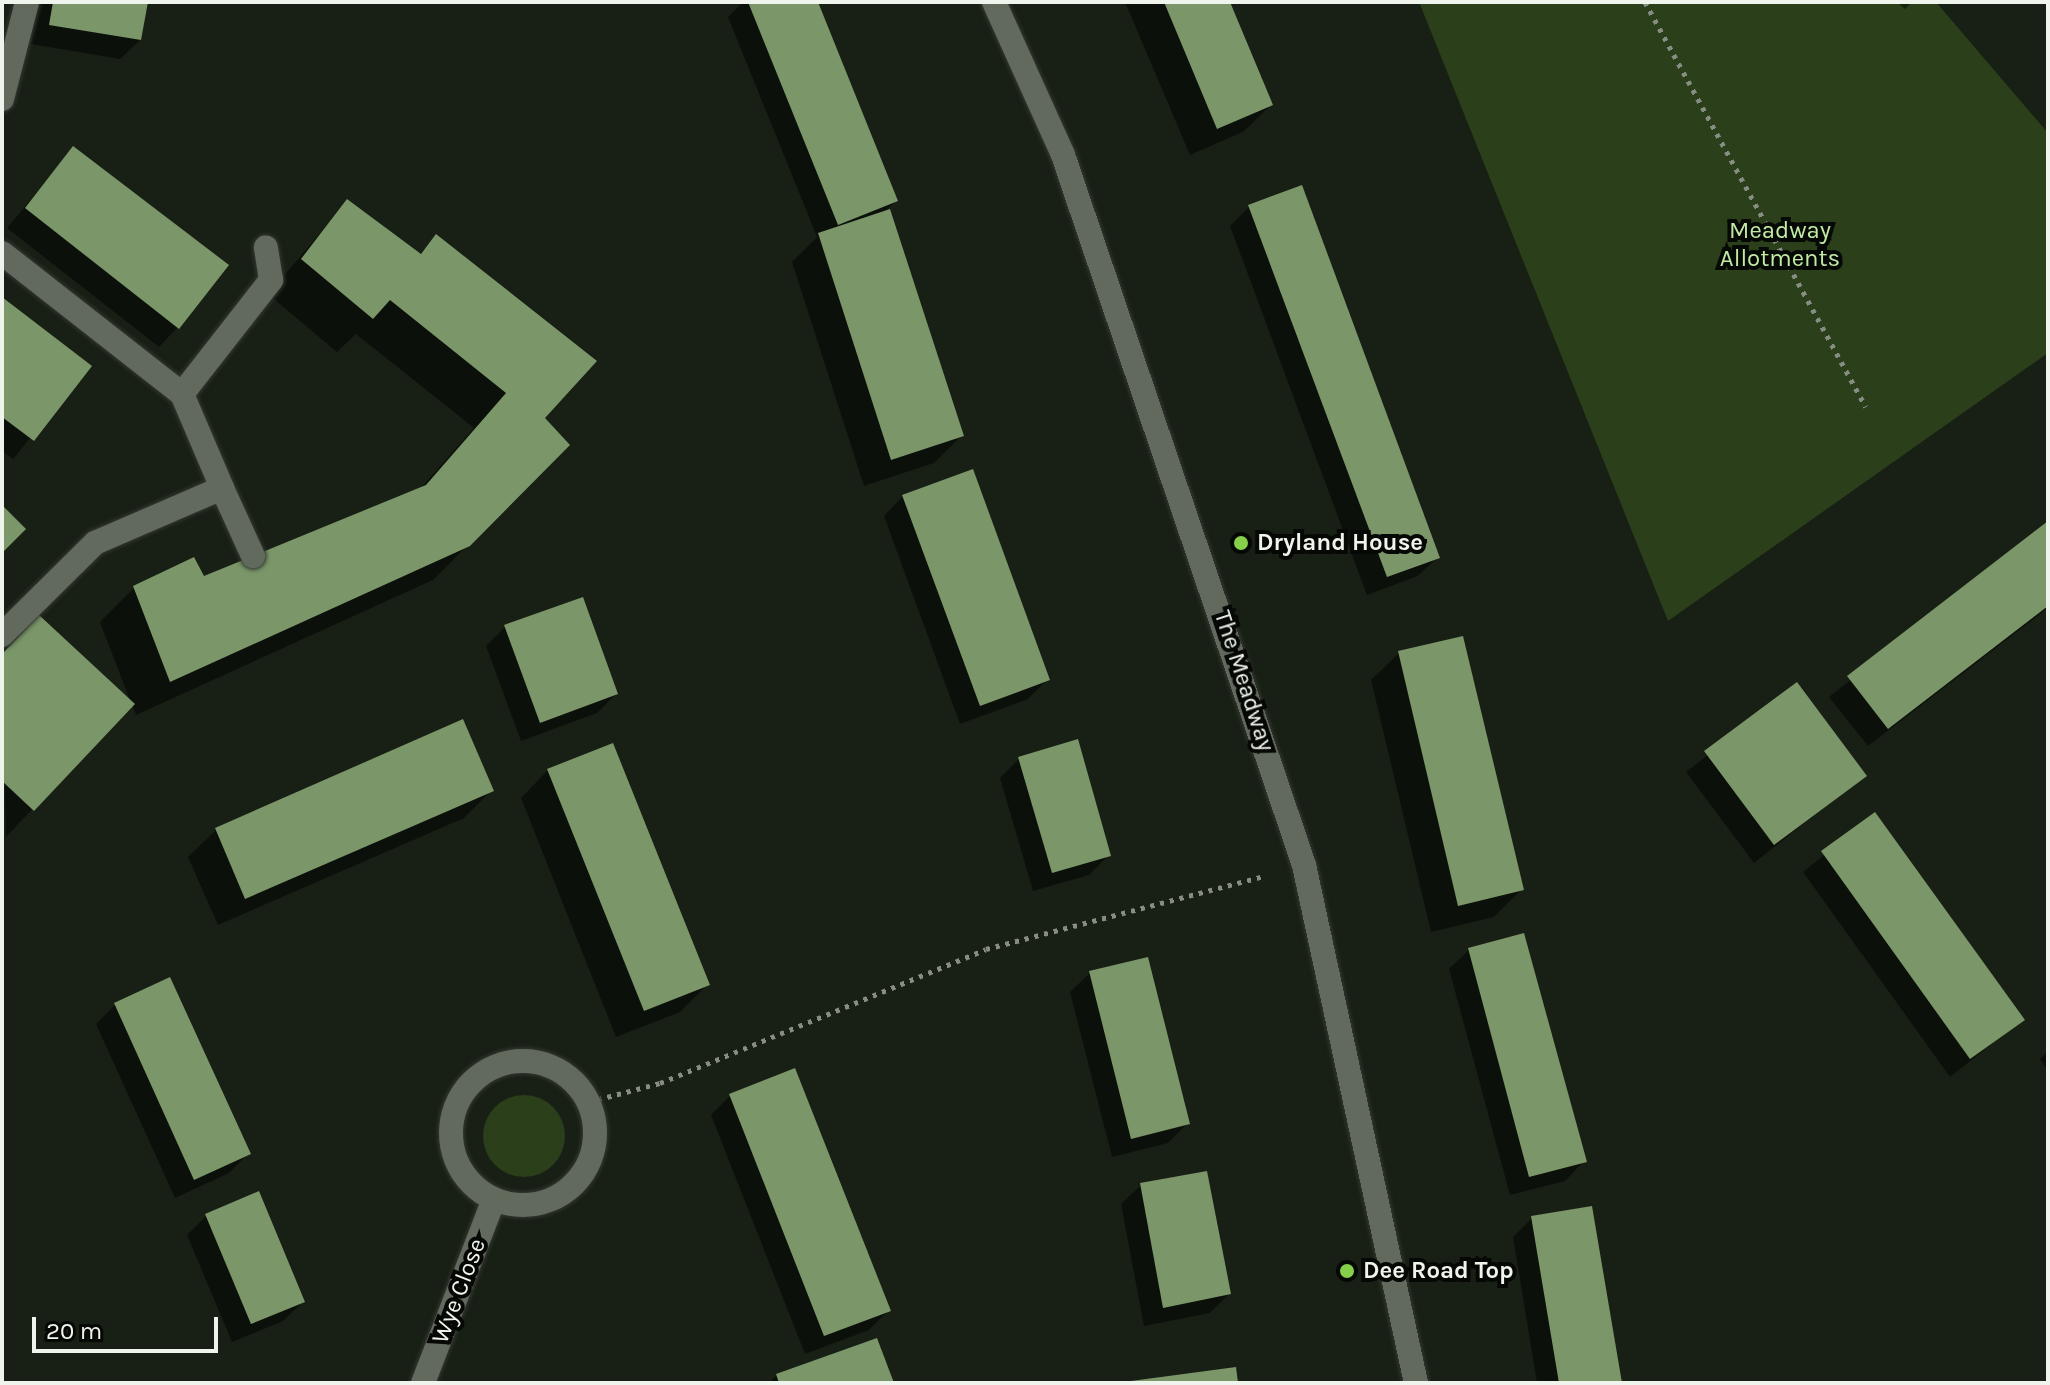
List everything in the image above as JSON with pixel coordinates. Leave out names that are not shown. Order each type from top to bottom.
[{"type":"street","points":[[2,99],[27,2]]},
{"type":"street","name":"The Meadway","points":[[994,2],[1063,155],[1304,865],[1416,1383]]},
{"type":"street","points":[[182,394],[271,280],[266,247]]},
{"type":"street","points":[[2,253],[182,394],[253,556]]},
{"type":"street","points":[[2,635],[95,543],[222,488]]},
{"type":"street","points":[[531,1061],[573,1082],[588,1102],[594,1139],[583,1174],[544,1203],[494,1199],[460,1170],[452,1148],[450,1126],[469,1084],[508,1062],[531,1061]]},
{"type":"street","name":"Wye Close","points":[[423,1383],[494,1199]]},
{"type":"path","points":[[1645,2],[1866,407]]},
{"type":"path","points":[[588,1102],[660,1083],[986,949],[1304,865]]},
{"type":"green space","name":"Meadway Allotments","points":[[1419,2],[1936,2],[2048,133],[2048,353],[1668,621]]},
{"type":"green space","points":[[524,1095],[540,1098],[553,1107],[562,1120],[565,1136],[562,1152],[553,1165],[540,1174],[524,1177],[508,1174],[495,1165],[486,1152],[483,1136],[486,1120],[495,1107],[508,1098]]},
{"type":"building","points":[[53,2],[148,2],[141,40],[49,25]]},
{"type":"building","points":[[748,2],[818,2],[898,201],[838,225]]},
{"type":"building","points":[[1164,2],[1230,2],[1273,105],[1217,129]]},
{"type":"building","points":[[73,146],[229,265],[179,329],[25,208]]},
{"type":"building","points":[[1302,185],[1440,558],[1387,577],[1248,205]]},
{"type":"building","points":[[347,199],[421,254],[436,234],[597,361],[545,418],[570,445],[470,546],[170,682],[133,586],[194,557],[204,576],[426,485],[506,393],[390,300],[373,319],[301,259]]},
{"type":"building","points":[[890,209],[964,436],[891,460],[818,233]]},
{"type":"building","points":[[2,297],[92,366],[34,441],[2,417]]},
{"type":"building","points":[[973,469],[1050,680],[980,706],[902,495]]},
{"type":"building","points":[[2,505],[26,529],[2,553]]},
{"type":"building","points":[[2048,521],[2048,606],[1888,729],[1847,676]]},
{"type":"building","points":[[583,597],[618,694],[540,723],[504,625]]},
{"type":"building","points":[[39,615],[135,704],[34,811],[2,781],[2,654]]},
{"type":"building","points":[[1463,636],[1524,890],[1458,906],[1398,651]]},
{"type":"building","points":[[1797,682],[1867,776],[1774,845],[1704,751]]},
{"type":"building","points":[[463,719],[494,791],[245,899],[215,828]]},
{"type":"building","points":[[1078,739],[1111,856],[1052,873],[1018,757]]},
{"type":"building","points":[[613,743],[710,985],[644,1011],[547,769]]},
{"type":"building","points":[[1875,812],[2025,1020],[1970,1059],[1821,851]]},
{"type":"building","points":[[1524,933],[1587,1162],[1529,1177],[1468,948]]},
{"type":"building","points":[[1148,957],[1190,1124],[1131,1139],[1089,971]]},
{"type":"building","points":[[170,977],[251,1154],[194,1180],[114,1003]]},
{"type":"building","points":[[795,1068],[891,1311],[824,1336],[729,1094]]},
{"type":"building","points":[[1207,1171],[1231,1294],[1163,1308],[1140,1183]]},
{"type":"building","points":[[259,1191],[305,1302],[251,1324],[205,1214]]},
{"type":"building","points":[[1592,1206],[1622,1383],[1559,1383],[1531,1216]]},
{"type":"building","points":[[877,1338],[894,1383],[779,1383],[776,1374]]},
{"type":"building","points":[[1236,1367],[1238,1383],[1131,1383],[1131,1381]]},
{"type":"place","name":"Dryland House","points":[[1241,543]]},
{"type":"place","name":"Dee Road Top","points":[[1347,1271]]}]
